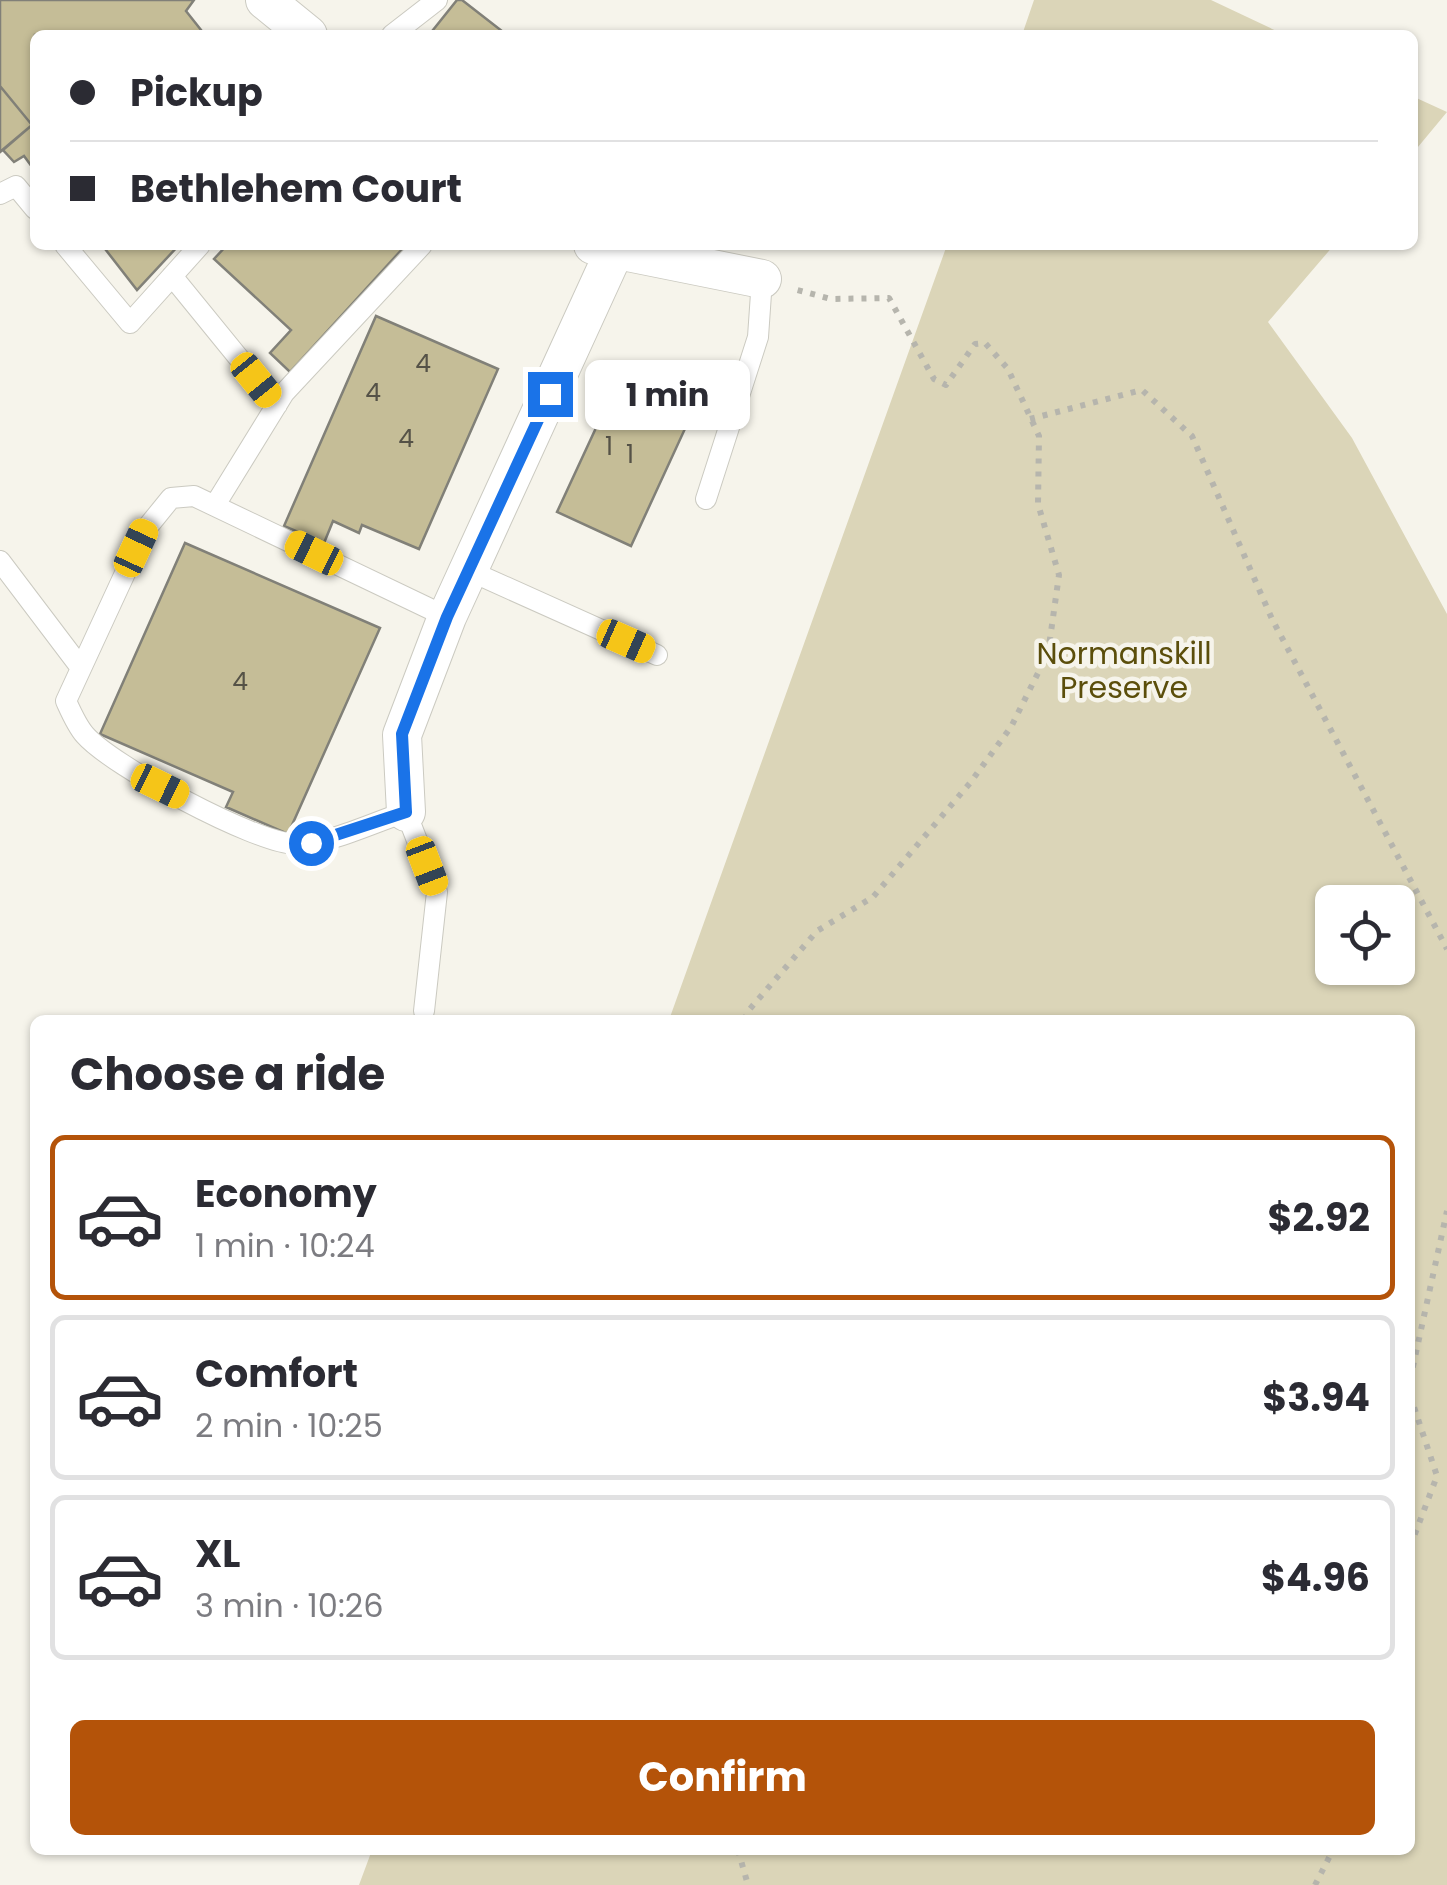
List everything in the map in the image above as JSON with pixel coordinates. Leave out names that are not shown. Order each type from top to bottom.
[{"type":"street","points":[[266,0],[302,30]]},
{"type":"street","points":[[298,0],[315,30]]},
{"type":"street","points":[[406,812],[402,734],[447,617],[470,572],[604,250]]},
{"type":"street","points":[[609,250],[762,279]]},
{"type":"lane","points":[[398,30],[436,0]]},
{"type":"lane","points":[[8,190],[30,205]]},
{"type":"lane","points":[[69,250],[130,323],[195,250]]},
{"type":"lane","points":[[215,506],[281,399],[417,250]]},
{"type":"lane","points":[[172,276],[281,399]]},
{"type":"lane","points":[[706,499],[758,337],[762,279]]},
{"type":"lane","points":[[424,1011],[437,892],[406,812],[311,843],[289,844],[256,833],[129,771],[85,735],[66,702],[145,530],[172,498],[194,496],[447,617]]},
{"type":"lane","points":[[0,561],[81,668]]},
{"type":"lane","points":[[470,572],[657,655]]},
{"type":"path","points":[[748,1015],[817,931],[873,896],[970,783],[1011,726],[1048,654],[1059,576],[1038,504],[1039,436],[1008,369],[985,343],[975,344],[946,385],[934,379],[888,298],[830,299],[762,279]]},
{"type":"path","points":[[1030,420],[1142,390],[1192,436],[1272,619],[1447,948]]},
{"type":"path","points":[[1415,1357],[1447,1211]]},
{"type":"path","points":[[1415,1409],[1437,1476],[1415,1534]]},
{"type":"path","points":[[739,1855],[748,1885]]},
{"type":"path","points":[[1315,1885],[1331,1855]]},
{"type":"green space","points":[[1034,0],[1211,0],[1274,30],[1024,30]]},
{"type":"green space","points":[[1418,99],[1447,112],[1418,147]]},
{"type":"green space","name":"Normanskill Preserve","points":[[945,250],[1330,250],[1268,322],[1352,438],[1447,614],[1447,1885],[359,1885],[370,1855],[1415,1855],[1415,1015],[671,1015]]},
{"type":"building","points":[[0,0],[194,0],[186,11],[201,30],[30,30],[30,123],[0,86]]},
{"type":"building","points":[[457,0],[462,0],[501,30],[433,30]]},
{"type":"building","points":[[0,86],[30,127],[0,152]]},
{"type":"building","points":[[30,127],[30,164],[24,156],[14,162],[3,150]]},
{"type":"building","points":[[106,250],[174,250],[137,290]]},
{"type":"building","points":[[222,250],[401,250],[290,372],[270,353],[291,330],[214,259]]},
{"type":"building","points":[[376,316],[498,369],[419,549],[362,525],[359,533],[333,521],[324,543],[284,526]]},
{"type":"building","points":[[621,374],[695,407],[631,546],[557,512]]},
{"type":"building","points":[[185,543],[380,628],[288,834],[226,807],[233,792],[100,734]]},
{"type":"route","points":[[311,843],[406,812],[402,734],[447,617],[550,394]]}]
